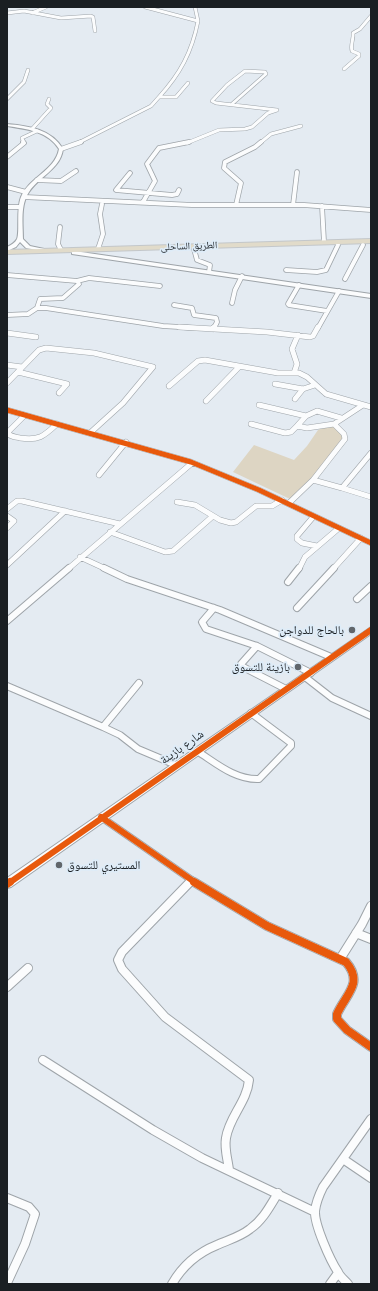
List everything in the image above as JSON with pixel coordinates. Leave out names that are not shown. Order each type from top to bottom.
[{"type":"highway","name":"الطريق الساحلى","points":[[7,251],[371,241]]},
{"type":"highway","name":"الطريق الساحلى","points":[[7,255],[367,245]]},
{"type":"street","points":[[32,13],[46,7]]},
{"type":"street","points":[[145,7],[198,21]]},
{"type":"street","points":[[61,149],[83,142],[151,106],[176,78],[187,59],[195,40],[198,21],[195,7]]},
{"type":"street","points":[[7,13],[15,8]]},
{"type":"street","points":[[7,13],[21,11],[54,17],[91,16],[93,17],[95,31]]},
{"type":"street","points":[[344,69],[359,56],[359,54],[352,51],[351,48],[354,33],[360,29],[371,16]]},
{"type":"street","points":[[7,100],[24,82],[28,70]]},
{"type":"street","points":[[143,202],[155,181],[147,164],[159,148],[186,143],[219,130],[245,129],[252,126],[268,113],[277,110],[216,103],[212,101],[227,85],[245,71],[266,73],[264,77],[240,95],[232,104]]},
{"type":"street","points":[[159,97],[176,97],[188,83]]},
{"type":"street","points":[[7,157],[24,143],[22,138],[35,130],[51,108],[47,104],[49,98]]},
{"type":"street","points":[[7,126],[35,130],[52,138],[58,143],[61,149],[60,157],[25,194],[21,207],[20,239],[7,251]]},
{"type":"street","points":[[236,205],[241,183],[224,168],[225,162],[255,147],[271,134],[301,126]]},
{"type":"street","points":[[37,180],[61,181],[76,171]]},
{"type":"street","points":[[293,205],[297,172]]},
{"type":"street","points":[[130,174],[116,190],[172,195],[177,194],[179,190]]},
{"type":"street","points":[[7,187],[25,194],[143,202],[322,206],[371,210]]},
{"type":"street","points":[[98,249],[102,234],[100,214],[102,204]]},
{"type":"street","points":[[322,206],[324,242]]},
{"type":"street","points":[[7,207],[21,207]]},
{"type":"street","points":[[60,226],[58,244],[61,250]]},
{"type":"street","points":[[20,239],[28,247],[47,251]]},
{"type":"street","points":[[286,270],[317,272],[326,270],[338,245]]},
{"type":"street","points":[[345,280],[367,245]]},
{"type":"street","points":[[194,249],[197,260],[210,265],[209,272]]},
{"type":"street","points":[[74,253],[299,284],[371,296]]},
{"type":"street","points":[[7,275],[77,281],[81,278],[89,278],[160,286]]},
{"type":"street","points":[[232,303],[233,296],[242,276]]},
{"type":"street","points":[[7,315],[28,314],[37,308],[40,299],[63,298],[79,284],[77,281]]},
{"type":"street","points":[[299,284],[288,304],[289,305],[327,311]]},
{"type":"street","points":[[37,308],[74,311],[163,326],[250,330],[312,337],[339,291]]},
{"type":"street","points":[[174,305],[192,308],[194,315],[216,318],[217,322],[213,329]]},
{"type":"street","points":[[7,333],[36,337]]},
{"type":"street","points":[[294,373],[297,364],[292,349],[298,335]]},
{"type":"street","points":[[7,383],[39,350],[46,348],[94,353],[153,367],[123,403],[90,433]]},
{"type":"street","points":[[169,386],[200,360],[278,373],[294,373],[304,375],[314,386],[326,394],[371,407]]},
{"type":"street","points":[[7,365],[22,367]]},
{"type":"street","points":[[206,401],[239,367]]},
{"type":"street","points":[[18,372],[67,384],[59,392]]},
{"type":"street","points":[[275,384],[303,389],[314,386]]},
{"type":"street","points":[[295,399],[303,389]]},
{"type":"street","points":[[258,405],[306,416]]},
{"type":"street","points":[[297,426],[307,428],[334,424],[363,405]]},
{"type":"street","points":[[7,410],[24,416],[126,442],[192,463],[249,484],[371,542]]},
{"type":"street","points":[[251,424],[285,433],[291,432],[306,416],[317,411],[341,418]]},
{"type":"street","points":[[24,416],[8,432],[8,434],[11,436],[36,440],[44,436],[57,424]]},
{"type":"street","points":[[289,503],[313,480],[345,439],[344,434],[334,424]]},
{"type":"street","points":[[99,474],[126,442]]},
{"type":"street","points":[[342,488],[371,453]]},
{"type":"street","points":[[7,621],[80,557],[192,463]]},
{"type":"street","points":[[313,480],[371,497]]},
{"type":"street","points":[[177,502],[196,505],[226,523],[231,523],[236,522],[256,506],[272,506],[282,500]]},
{"type":"street","points":[[7,509],[17,501],[22,501],[120,524]]},
{"type":"street","points":[[7,565],[65,511]]},
{"type":"street","points":[[7,516],[14,521],[7,528]]},
{"type":"street","points":[[110,532],[165,552],[173,552],[213,516]]},
{"type":"street","points":[[314,516],[297,536],[297,539],[302,543],[317,546]]},
{"type":"street","points":[[288,582],[301,566],[305,557],[339,528]]},
{"type":"street","points":[[297,608],[361,538]]},
{"type":"street","points":[[80,557],[146,586],[214,608],[331,657]]},
{"type":"street","points":[[357,599],[371,586]]},
{"type":"street","points":[[214,608],[202,622],[206,629],[257,646],[308,675],[332,698],[371,716]]},
{"type":"street","name":"شارع بازينة","points":[[8,881],[371,630]]},
{"type":"street","points":[[257,646],[241,664],[241,666],[286,690]]},
{"type":"street","points":[[103,727],[139,683]]},
{"type":"street","points":[[7,686],[103,727],[120,735],[138,749],[176,765]]},
{"type":"street","points":[[196,751],[239,776],[249,780],[259,779],[291,746],[291,743],[251,713]]},
{"type":"street","points":[[101,817],[192,880],[248,916],[286,936],[340,959],[352,966],[355,972],[350,991],[337,1015],[337,1020],[371,1047]]},
{"type":"street","points":[[192,880],[122,952],[118,960],[122,969],[165,1017],[229,1063],[249,1080],[249,1091],[234,1117],[226,1136],[225,1144],[229,1170]]},
{"type":"street","points":[[340,959],[371,906]]},
{"type":"street","points":[[356,933],[371,939]]},
{"type":"street","points":[[7,987],[28,968]]},
{"type":"street","points":[[43,1060],[154,1130],[202,1158],[315,1212]]},
{"type":"street","points":[[348,1284],[338,1273],[328,1252],[315,1212],[317,1199],[320,1193],[371,1119]]},
{"type":"street","points":[[343,1159],[371,1178]]},
{"type":"street","points":[[172,1284],[192,1258],[206,1249],[242,1235],[255,1226],[266,1213],[278,1194]]},
{"type":"street","points":[[7,1198],[29,1207],[35,1214],[25,1244],[7,1283]]},
{"type":"street","points":[[330,1284],[338,1273]]},
{"type":"shaded area","points":[[331,425],[345,436],[311,479],[290,499],[233,472],[254,445],[294,460],[307,446],[318,430]]},
{"type":"cycle path","points":[[7,410],[146,448],[191,462],[237,480],[371,543]]},
{"type":"cycle path","points":[[7,884],[371,630]]},
{"type":"cycle path","points":[[101,817],[188,878],[242,912],[280,933],[346,962],[353,970],[353,985],[340,1007],[337,1014],[337,1019],[339,1023],[347,1030],[371,1047]]},
{"type":"place","name":"بالحاج للدواجن","points":[[352,630]]},
{"type":"place","name":"بازينة للتسوق","points":[[298,667]]},
{"type":"place","name":"المستيري للتسوق","points":[[59,865]]}]
